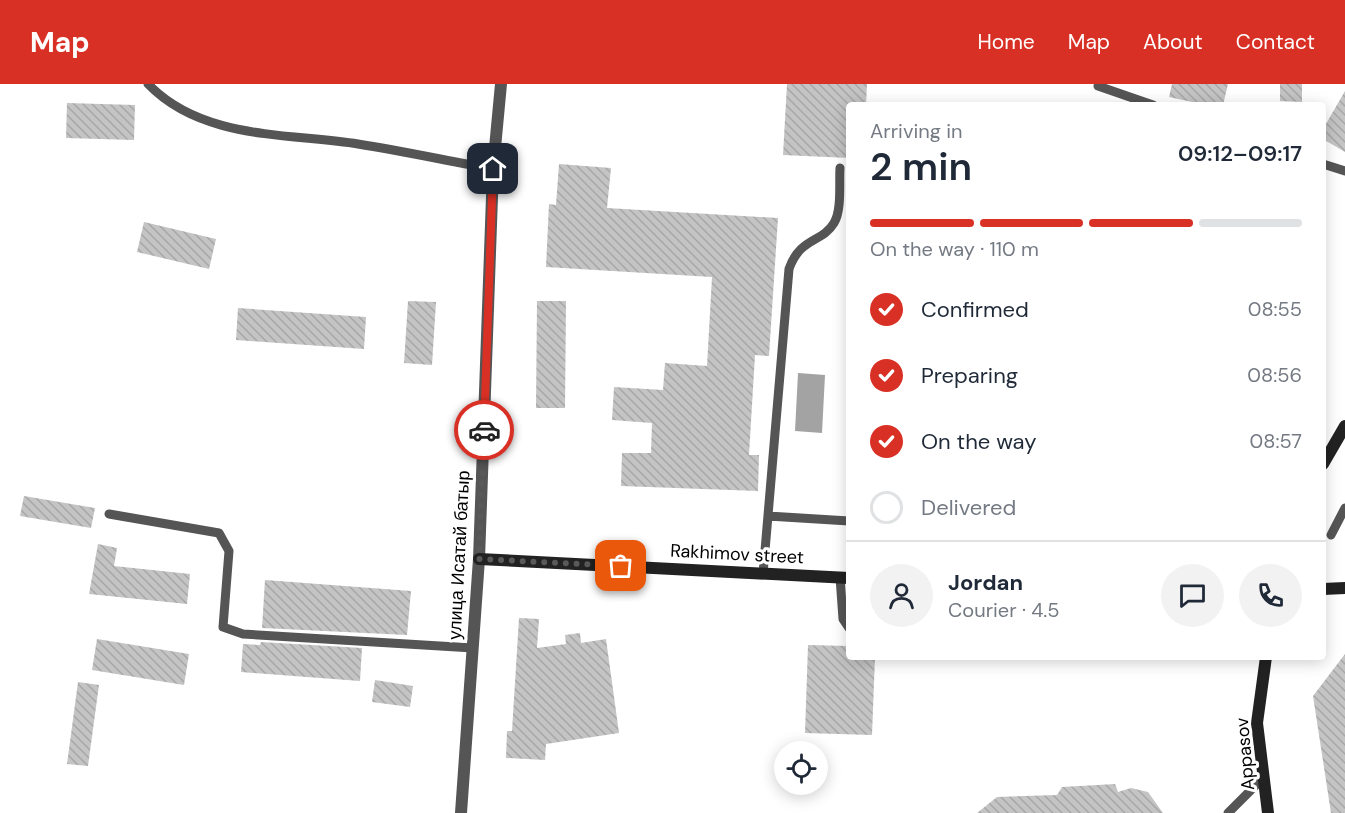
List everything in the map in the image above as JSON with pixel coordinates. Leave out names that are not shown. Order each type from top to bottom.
[{"type":"street","name":"улица Исатай батыр","points":[[461,813],[479,559],[493,169],[501,84]]},
{"type":"street","points":[[1326,459],[1345,426]]},
{"type":"street","name":"Rakhimov street","points":[[479,559],[844,578]]},
{"type":"street","points":[[1326,589],[1345,588]]},
{"type":"street","name":"Appasov","points":[[1266,660],[1257,723],[1268,813]]},
{"type":"lane","points":[[148,84],[178,109],[206,122],[262,133],[357,144],[493,169]]},
{"type":"lane","points":[[1098,86],[1144,102]]},
{"type":"lane","points":[[1326,165],[1345,171]]},
{"type":"lane","points":[[763,574],[789,268],[798,249],[833,226],[836,218],[840,168]]},
{"type":"lane","points":[[1331,534],[1345,508]]},
{"type":"lane","points":[[109,514],[219,533],[229,551],[223,627],[243,634],[472,648]]},
{"type":"lane","points":[[768,516],[846,521]]},
{"type":"lane","points":[[844,578],[843,619],[846,624]]},
{"type":"lane","points":[[1228,813],[1263,777]]},
{"type":"shaded area","points":[[798,373],[825,375],[822,433],[795,431]]},
{"type":"building","points":[[787,84],[867,84],[866,102],[846,102],[846,158],[783,155]]},
{"type":"building","points":[[1172,84],[1228,84],[1224,102],[1192,102],[1169,97]]},
{"type":"building","points":[[1280,84],[1302,84],[1302,102],[1280,101]]},
{"type":"building","points":[[1345,91],[1345,152],[1326,141],[1326,124]]},
{"type":"building","points":[[67,103],[135,105],[134,140],[66,138]]},
{"type":"building","points":[[559,164],[611,168],[607,208],[778,218],[769,356],[755,355],[749,455],[759,455],[758,491],[621,486],[622,453],[651,453],[652,423],[612,420],[614,387],[663,390],[665,363],[707,366],[712,277],[546,267],[549,204],[556,205]]},
{"type":"building","points":[[144,222],[216,239],[209,269],[137,252]]},
{"type":"building","points":[[408,301],[436,302],[432,365],[404,363]]},
{"type":"building","points":[[537,301],[566,301],[565,408],[536,408]]},
{"type":"building","points":[[238,308],[366,317],[364,349],[236,340]]},
{"type":"building","points":[[24,496],[95,508],[91,528],[20,516]]},
{"type":"building","points":[[98,544],[117,548],[114,566],[190,574],[187,604],[89,594]]},
{"type":"building","points":[[265,580],[411,591],[407,635],[262,628]]},
{"type":"building","points":[[519,618],[539,619],[537,648],[566,644],[565,635],[580,633],[581,643],[606,639],[619,733],[546,744],[545,760],[506,758],[507,731],[512,731]]},
{"type":"building","points":[[97,639],[189,654],[184,685],[92,670]]},
{"type":"building","points":[[261,642],[362,648],[360,681],[241,672],[243,644],[260,645]]},
{"type":"building","points":[[808,645],[846,646],[846,660],[875,660],[872,735],[805,733]]},
{"type":"building","points":[[1345,654],[1345,813],[1331,813],[1313,696]]},
{"type":"building","points":[[375,680],[413,686],[410,707],[372,702]]},
{"type":"building","points":[[78,682],[99,685],[88,766],[67,764]]},
{"type":"building","points":[[1115,784],[1118,792],[1131,788],[1148,792],[1163,813],[977,813],[997,797],[1057,795],[1062,787]]},
{"type":"way so far","points":[[484,430],[479,559],[621,566]]},
{"type":"route","points":[[484,430],[493,169]]}]
